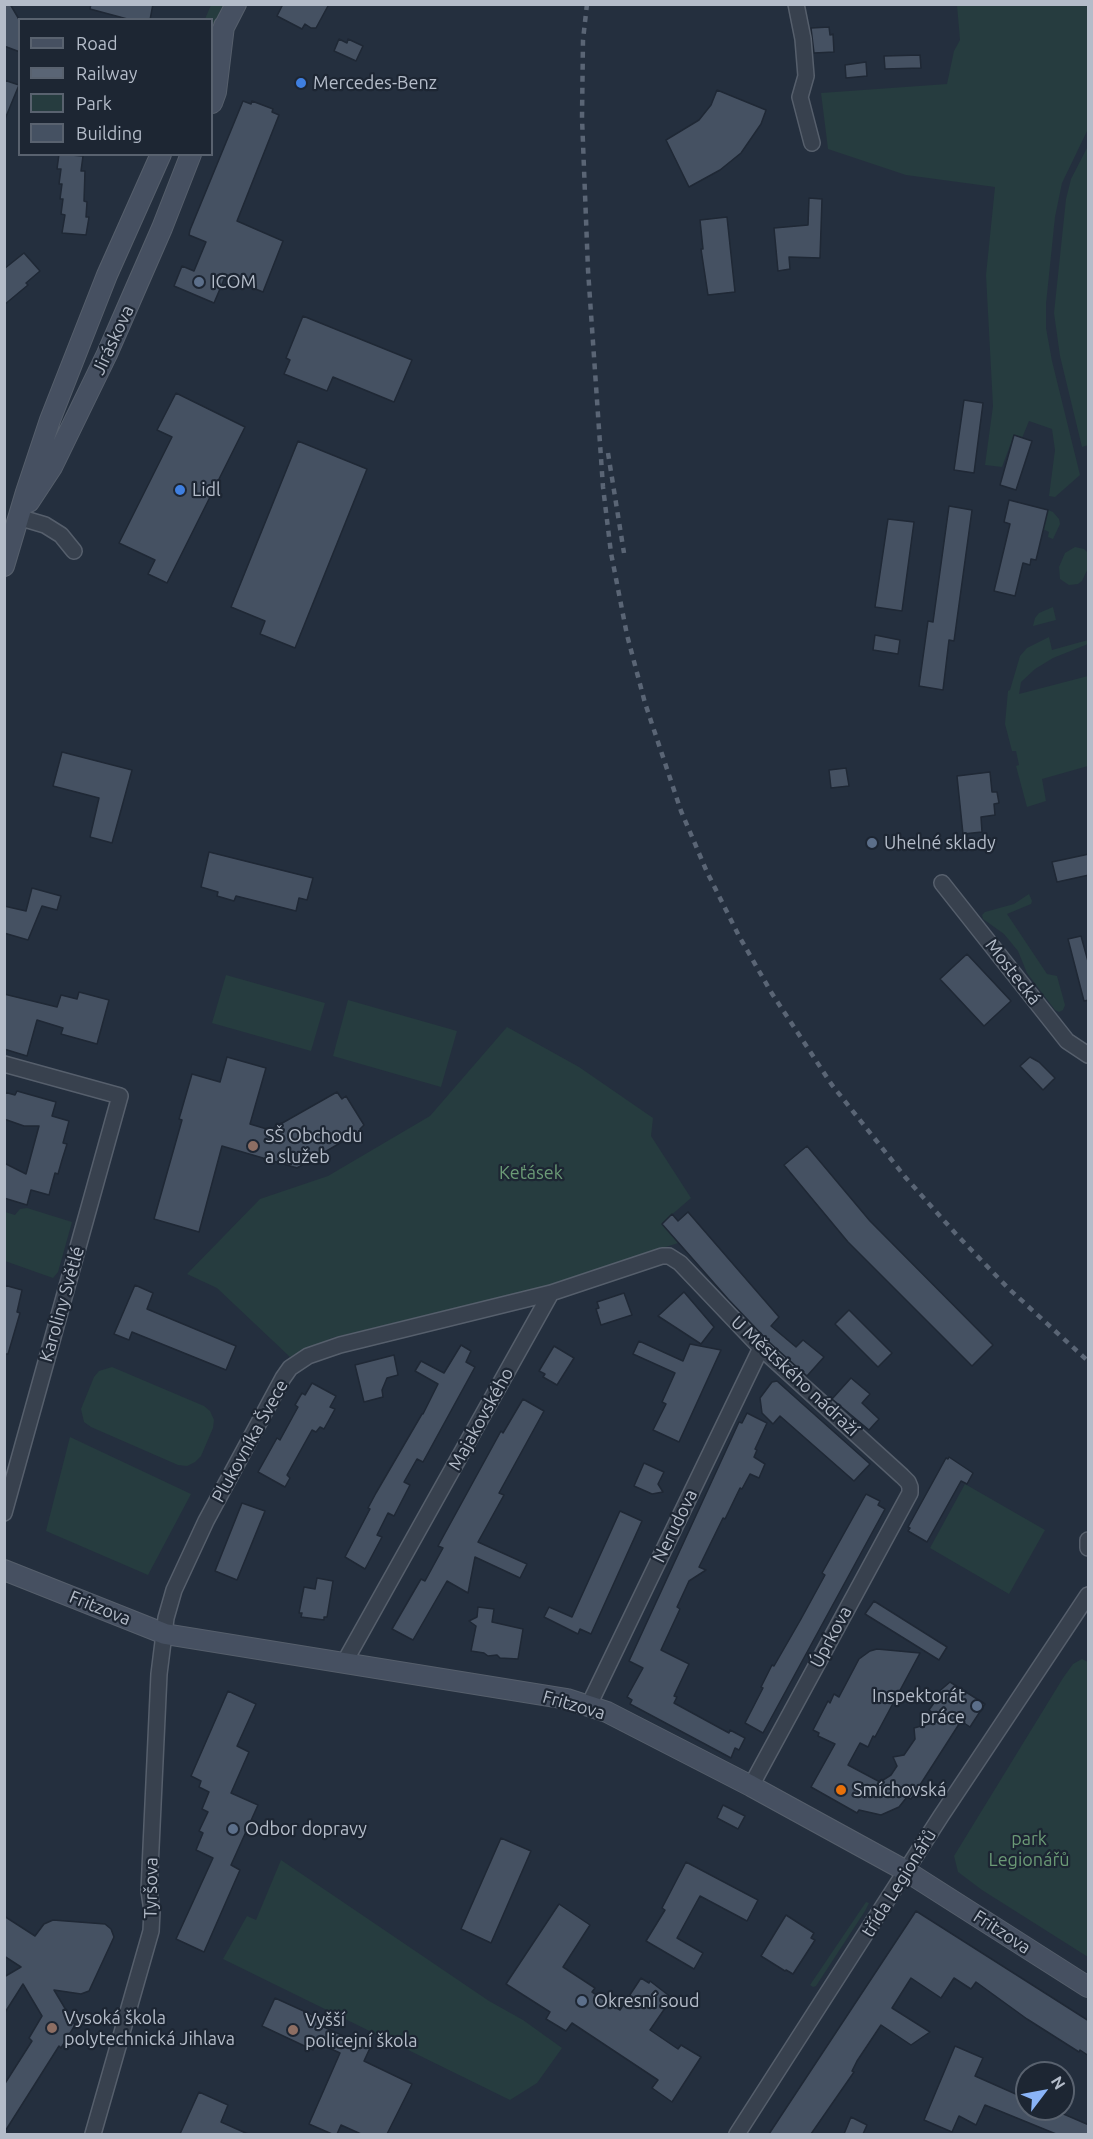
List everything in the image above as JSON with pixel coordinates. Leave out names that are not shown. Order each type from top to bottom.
[{"type":"street","points":[[213,49],[236,4]]},
{"type":"street","points":[[796,4],[803,39],[806,76],[800,96],[812,143]]},
{"type":"street","points":[[213,101],[224,26]]},
{"type":"street","name":"Jiráskova","points":[[4,566],[50,420],[107,275],[160,156]]},
{"type":"street","name":"Jiráskova","points":[[18,517],[52,467],[80,411],[137,288],[190,156]]},
{"type":"street","points":[[18,517],[45,525],[62,535],[74,551]]},
{"type":"street","name":"Mostecká","points":[[942,883],[1067,1041],[1089,1055]]},
{"type":"street","name":"Karoliny Světlé","points":[[4,1064],[120,1096],[4,1513]]},
{"type":"street","name":"U Městského nádraží","points":[[551,1293],[662,1256],[676,1259],[761,1347],[902,1476],[910,1487]]},
{"type":"street","name":"Plukovníka Švece","points":[[165,1634],[166,1618],[174,1590],[193,1548],[282,1378],[290,1368],[309,1356],[340,1345],[551,1293]]},
{"type":"street","name":"Majakovského","points":[[344,1663],[551,1293]]},
{"type":"street","name":"Nerudova","points":[[589,1706],[761,1347]]},
{"type":"street","name":"Úprkova","points":[[751,1786],[910,1493],[910,1487]]},
{"type":"street","points":[[1089,1540],[1089,1548]]},
{"type":"street","name":"Fritzova","points":[[4,1570],[165,1634],[567,1699],[607,1712],[751,1786],[906,1871],[1089,1987]]},
{"type":"street","name":"třída Legionářů","points":[[737,2134],[906,1871],[1089,1595]]},
{"type":"street","name":"Tyršova","points":[[93,2134],[151,1930],[152,1911],[149,1891],[159,1674],[165,1634]]},
{"type":"green space","points":[[211,5],[223,5],[213,27],[213,18],[205,18]]},
{"type":"green space","points":[[957,5],[1088,5],[1088,129],[1062,183],[1055,217],[1046,304],[1046,328],[1052,361],[1080,475],[1055,497],[1049,496],[1055,450],[1052,429],[1029,421],[1022,438],[1014,435],[1002,467],[985,465],[993,406],[986,275],[995,187],[906,175],[828,149],[821,93],[947,84],[954,51],[960,40]]},
{"type":"green space","points":[[1088,146],[1088,445],[1082,447],[1060,356],[1054,313],[1066,199],[1071,179]]},
{"type":"green space","points":[[1048,510],[1059,519],[1060,524],[1053,539],[1048,537],[1049,532],[1043,529]]},
{"type":"green space","points":[[1075,547],[1084,549],[1088,553],[1088,568],[1082,581],[1069,585],[1060,579],[1059,567],[1065,553]]},
{"type":"green space","points":[[1053,607],[1056,620],[1033,626],[1039,613]]},
{"type":"green space","points":[[1049,637],[1052,650],[1088,640],[1088,644],[1053,658],[1035,669],[1021,682],[1019,694],[1088,676],[1088,766],[1042,779],[1046,801],[1027,807],[1016,766],[1019,765],[1016,751],[1012,751],[1005,724],[1008,691],[1020,656],[1027,648]]},
{"type":"green space","points":[[1029,894],[1031,904],[1007,914],[1047,974],[1057,976],[1065,1005],[1059,1012],[1055,1010],[1027,973],[1018,951],[1004,934],[983,919],[982,915],[985,912],[1014,904]]},
{"type":"green space","points":[[226,975],[325,1003],[311,1051],[212,1023]]},
{"type":"green space","points":[[348,1000],[457,1031],[441,1087],[333,1056]]},
{"type":"green space","name":"Keťásek","points":[[507,1027],[579,1067],[653,1118],[651,1136],[691,1198],[662,1223],[678,1243],[550,1285],[332,1338],[290,1357],[217,1288],[187,1274],[260,1199],[328,1176],[430,1116]]},
{"type":"green space","points":[[27,1208],[72,1222],[58,1272],[53,1278],[5,1261],[5,1212],[15,1215],[20,1209]]},
{"type":"green space","points":[[112,1367],[204,1406],[210,1411],[214,1420],[213,1428],[201,1456],[195,1462],[187,1466],[178,1465],[84,1422],[81,1409],[94,1377],[99,1371]]},
{"type":"green space","points":[[70,1437],[191,1494],[148,1575],[46,1531]]},
{"type":"green space","points":[[965,1484],[1045,1530],[1009,1594],[930,1548]]},
{"type":"green space","name":"park Legionářů","points":[[1082,1659],[1088,1662],[1088,1957],[982,1890],[958,1872],[954,1856],[1063,1678],[1073,1664]]},
{"type":"green space","points":[[281,1860],[562,2048],[537,2083],[510,2100],[223,1959],[247,1916],[256,1920]]},
{"type":"green space","points":[[866,1902],[869,1903],[865,1911],[816,1986],[813,1987],[810,1985]]},
{"type":"building","points":[[4,4],[10,4],[18,18],[18,51],[4,46]]},
{"type":"building","points":[[91,4],[153,4],[150,18],[124,18],[90,9]]},
{"type":"building","points":[[283,4],[329,4],[316,28],[305,24],[302,29],[277,16]]},
{"type":"building","points":[[829,27],[830,35],[833,34],[834,52],[814,53],[811,28]]},
{"type":"building","points":[[339,39],[347,43],[348,39],[363,46],[356,61],[334,51]]},
{"type":"building","points":[[920,55],[921,68],[885,69],[884,56]]},
{"type":"building","points":[[866,62],[867,76],[846,78],[845,65]]},
{"type":"building","points":[[4,80],[18,85],[18,87],[4,119]]},
{"type":"building","points":[[717,90],[766,110],[761,124],[741,153],[720,170],[689,187],[666,140],[699,120],[711,105]]},
{"type":"building","points":[[243,101],[251,104],[252,101],[273,109],[272,112],[279,115],[237,221],[283,241],[263,292],[225,277],[214,303],[174,286],[182,266],[194,271],[206,242],[189,235],[190,230]]},
{"type":"building","points":[[59,156],[83,156],[81,171],[85,171],[84,201],[87,202],[86,217],[89,217],[86,235],[62,233],[65,215],[61,214],[62,184],[59,184],[61,169],[57,169]]},
{"type":"building","points":[[809,198],[822,199],[820,258],[789,257],[790,269],[778,271],[774,228],[808,225]]},
{"type":"building","points":[[727,217],[735,292],[708,295],[701,249],[703,249],[700,220]]},
{"type":"building","points":[[24,253],[40,271],[26,283],[28,285],[4,305],[4,269]]},
{"type":"building","points":[[303,316],[412,360],[394,402],[333,377],[327,391],[284,374],[290,360],[286,358]]},
{"type":"building","name":"Lidl","points":[[176,393],[245,427],[167,583],[148,574],[155,560],[119,543],[172,437],[157,430]]},
{"type":"building","points":[[964,400],[983,403],[974,473],[954,470]]},
{"type":"building","points":[[1014,435],[1032,441],[1016,490],[1000,485]]},
{"type":"building","points":[[298,441],[367,469],[295,648],[260,634],[265,621],[231,607]]},
{"type":"building","points":[[1009,500],[1048,510],[1036,560],[1031,559],[1030,565],[1023,563],[1015,596],[994,591],[1010,524],[1004,522]]},
{"type":"building","points":[[949,506],[972,510],[954,641],[949,640],[943,690],[919,686],[928,621],[933,622]]},
{"type":"building","points":[[888,519],[914,522],[902,611],[875,607]]},
{"type":"building","points":[[875,635],[900,640],[898,654],[873,650]]},
{"type":"building","points":[[62,752],[132,770],[112,843],[90,837],[99,798],[53,786]]},
{"type":"building","points":[[846,768],[849,786],[831,788],[829,770]]},
{"type":"building","points":[[990,772],[992,792],[997,792],[999,803],[994,804],[995,815],[981,817],[982,832],[963,834],[957,776]]},
{"type":"building","points":[[209,852],[313,878],[307,900],[299,898],[296,911],[236,896],[234,901],[217,896],[218,892],[201,887]]},
{"type":"building","points":[[1089,854],[1089,875],[1057,882],[1052,862]]},
{"type":"building","points":[[32,888],[61,896],[57,910],[42,906],[28,940],[4,933],[4,906],[26,911]]},
{"type":"building","points":[[1081,936],[1089,965],[1089,1000],[1084,1001],[1068,939]]},
{"type":"building","points":[[967,954],[1011,1001],[984,1026],[940,979]]},
{"type":"building","points":[[79,992],[109,1000],[97,1044],[61,1034],[63,1028],[37,1020],[27,1056],[4,1049],[4,994],[57,1007],[61,995],[77,999]]},
{"type":"building","points":[[227,1057],[266,1068],[250,1124],[270,1130],[337,1092],[342,1099],[346,1096],[364,1125],[361,1131],[297,1168],[222,1146],[199,1232],[154,1219],[182,1120],[179,1119],[192,1074],[220,1082]]},
{"type":"building","points":[[1030,1057],[1039,1062],[1055,1078],[1043,1090],[1020,1066]]},
{"type":"building","points":[[17,1091],[56,1102],[52,1116],[69,1121],[63,1143],[67,1144],[49,1195],[31,1190],[27,1205],[4,1198],[4,1163],[26,1174],[39,1126],[24,1126],[4,1119],[4,1092],[15,1095]]},
{"type":"building","points":[[807,1146],[870,1221],[993,1345],[972,1366],[848,1242],[784,1165]]},
{"type":"building","points":[[688,1212],[779,1317],[771,1326],[796,1347],[803,1340],[824,1357],[807,1376],[768,1341],[662,1224],[672,1214],[678,1221]]},
{"type":"building","points":[[4,1285],[22,1290],[17,1312],[20,1313],[8,1354],[4,1354]]},
{"type":"building","points":[[135,1285],[153,1293],[147,1309],[236,1346],[226,1370],[132,1332],[129,1340],[114,1334]]},
{"type":"building","points":[[684,1292],[714,1327],[701,1344],[658,1316]]},
{"type":"building","points":[[624,1293],[632,1315],[601,1325],[596,1309],[599,1308],[597,1302]]},
{"type":"building","points":[[849,1310],[892,1353],[878,1367],[835,1324]]},
{"type":"building","points":[[639,1341],[683,1361],[690,1344],[721,1350],[679,1442],[653,1430],[666,1404],[662,1402],[675,1373],[633,1354]]},
{"type":"building","points":[[461,1345],[471,1351],[466,1362],[475,1367],[423,1462],[417,1459],[404,1482],[410,1485],[394,1516],[388,1513],[377,1535],[382,1537],[365,1569],[345,1557],[376,1493],[438,1384],[415,1371],[421,1361],[444,1373]]},
{"type":"building","points":[[554,1346],[574,1358],[557,1385],[543,1377],[545,1374],[539,1371]]},
{"type":"building","points":[[394,1355],[398,1375],[387,1378],[382,1390],[383,1397],[364,1402],[355,1365]]},
{"type":"building","points":[[851,1378],[870,1394],[862,1403],[879,1419],[869,1430],[832,1399]]},
{"type":"building","points":[[777,1381],[870,1464],[854,1481],[780,1416],[773,1424],[762,1413],[760,1398],[772,1382]]},
{"type":"building","points":[[312,1383],[336,1396],[330,1407],[335,1409],[324,1429],[320,1427],[316,1432],[312,1430],[287,1475],[290,1478],[285,1487],[258,1472],[277,1438],[280,1440],[298,1407],[295,1405],[302,1393],[305,1395]]},
{"type":"building","points":[[523,1399],[544,1411],[499,1493],[504,1495],[478,1542],[527,1564],[520,1578],[475,1557],[468,1593],[447,1581],[413,1640],[392,1629],[421,1579],[425,1581],[443,1548],[438,1546],[501,1431],[503,1433]]},
{"type":"building","points":[[747,1413],[767,1423],[755,1449],[757,1450],[754,1457],[765,1464],[759,1478],[750,1474],[742,1489],[740,1488],[725,1519],[723,1518],[699,1567],[706,1570],[689,1581],[677,1607],[680,1609],[661,1650],[689,1664],[674,1696],[677,1697],[674,1703],[729,1733],[730,1730],[745,1738],[739,1750],[735,1748],[731,1758],[630,1704],[632,1700],[627,1697],[643,1668],[629,1661],[739,1422],[742,1423]]},
{"type":"building","points":[[949,1457],[973,1473],[967,1484],[961,1481],[927,1542],[908,1531],[910,1528],[908,1527],[946,1458]]},
{"type":"building","points":[[644,1463],[664,1472],[658,1484],[663,1492],[652,1494],[634,1486]]},
{"type":"building","points":[[866,1494],[880,1501],[878,1505],[885,1509],[763,1733],[745,1723],[772,1665],[774,1666],[801,1619],[825,1575],[822,1573]]},
{"type":"building","points":[[242,1503],[265,1511],[237,1580],[215,1571]]},
{"type":"building","points":[[620,1511],[642,1521],[591,1634],[580,1629],[578,1634],[544,1617],[549,1607],[572,1617]]},
{"type":"building","points":[[317,1578],[333,1581],[327,1617],[324,1617],[324,1620],[301,1617],[302,1613],[299,1613],[304,1587],[315,1589]]},
{"type":"building","points":[[874,1601],[947,1647],[939,1660],[865,1614]]},
{"type":"building","points":[[478,1607],[494,1609],[492,1622],[523,1629],[518,1659],[500,1658],[497,1655],[488,1656],[471,1651],[476,1626],[469,1621],[477,1617]]},
{"type":"building","points":[[877,1649],[920,1653],[875,1737],[873,1736],[868,1747],[860,1743],[848,1765],[880,1782],[891,1775],[897,1766],[893,1757],[904,1755],[915,1739],[914,1728],[943,1720],[929,1710],[939,1696],[936,1694],[950,1682],[985,1704],[970,1727],[961,1721],[911,1799],[907,1797],[899,1807],[881,1815],[859,1810],[857,1813],[811,1787],[835,1744],[818,1736],[819,1733],[813,1730],[828,1701],[830,1703],[834,1694],[839,1697],[859,1659]]},
{"type":"building","points":[[228,1691],[256,1704],[237,1746],[249,1752],[231,1793],[258,1805],[231,1865],[240,1870],[204,1952],[176,1939],[213,1858],[196,1850],[203,1833],[199,1831],[208,1812],[202,1809],[209,1792],[199,1787],[201,1781],[191,1776]]},
{"type":"building","points":[[723,1805],[745,1816],[738,1829],[717,1818]]},
{"type":"building","points":[[501,1838],[531,1851],[491,1943],[461,1929]]},
{"type":"building","points":[[686,1862],[758,1900],[747,1921],[700,1896],[677,1938],[703,1953],[694,1969],[646,1941],[665,1910],[662,1908]]},
{"type":"building","name":"Okresní soud","points":[[559,1904],[590,1925],[563,1967],[595,1988],[592,1992],[620,2010],[641,1978],[649,1983],[650,1981],[672,1998],[650,2030],[678,2049],[681,2045],[701,2057],[672,2102],[652,2088],[658,2080],[572,2023],[566,2031],[546,2019],[550,2012],[506,1984]]},
{"type":"building","points":[[916,1911],[1089,2021],[1089,2056],[1027,2019],[976,1982],[971,1989],[954,1978],[941,1998],[911,1978],[892,2008],[930,2032],[911,2045],[881,2025],[857,2061],[852,2071],[854,2072],[811,2134],[769,2134]]},
{"type":"building","points":[[786,1915],[814,1933],[811,1938],[815,1940],[793,1974],[761,1956]]},
{"type":"building","points":[[4,1916],[35,1936],[44,1924],[53,1920],[105,1924],[111,1929],[114,1937],[89,1991],[81,1994],[54,1990],[75,2025],[61,2048],[59,2046],[4,2133],[4,2085],[32,2041],[29,2038],[42,2016],[23,1984],[4,2014],[4,1977],[21,1967],[4,1956]]},
{"type":"building","points":[[275,1998],[319,2018],[317,2024],[370,2048],[364,2061],[412,2084],[387,2134],[361,2134],[341,2125],[337,2134],[332,2134],[309,2124],[340,2053],[316,2042],[313,2050],[262,2026]]},
{"type":"building","points":[[955,2046],[983,2058],[975,2076],[1015,2094],[1015,2117],[985,2105],[976,2125],[959,2116],[952,2132],[924,2120]]},
{"type":"building","points":[[199,2092],[228,2105],[221,2122],[248,2134],[180,2134]]},
{"type":"building","points":[[851,2117],[867,2125],[863,2134],[844,2134]]},
{"type":"building","points":[[1075,2119],[1089,2125],[1089,2134],[1056,2134],[1024,2121],[1075,2121]]},
{"type":"railway","points":[[587,4],[583,40],[582,118],[588,270],[603,487],[611,553],[627,635],[645,703],[681,811],[707,872],[739,936],[771,992],[832,1085],[906,1178],[956,1234],[1008,1288],[1088,1361]]},
{"type":"railway","points":[[608,453],[624,553]]},
{"type":"place","name":"Mercedes-Benz","points":[[301,83]]},
{"type":"place","name":"ICOM","points":[[199,282]]},
{"type":"place","name":"Lidl","points":[[180,490]]},
{"type":"place","name":"Uhelné sklady","points":[[872,843]]},
{"type":"place","name":"SŠ Obchodu a služeb","points":[[253,1146]]},
{"type":"place","name":"Inspektorát práce","points":[[977,1706]]},
{"type":"place","name":"Smíchovská","points":[[841,1790]]},
{"type":"place","name":"Odbor dopravy","points":[[233,1829]]},
{"type":"place","name":"Okresní soud","points":[[582,2001]]},
{"type":"place","name":"Vysoká škola polytechnická Jihlava","points":[[52,2028]]},
{"type":"place","name":"Vyšší policejní škola","points":[[293,2030]]}]
